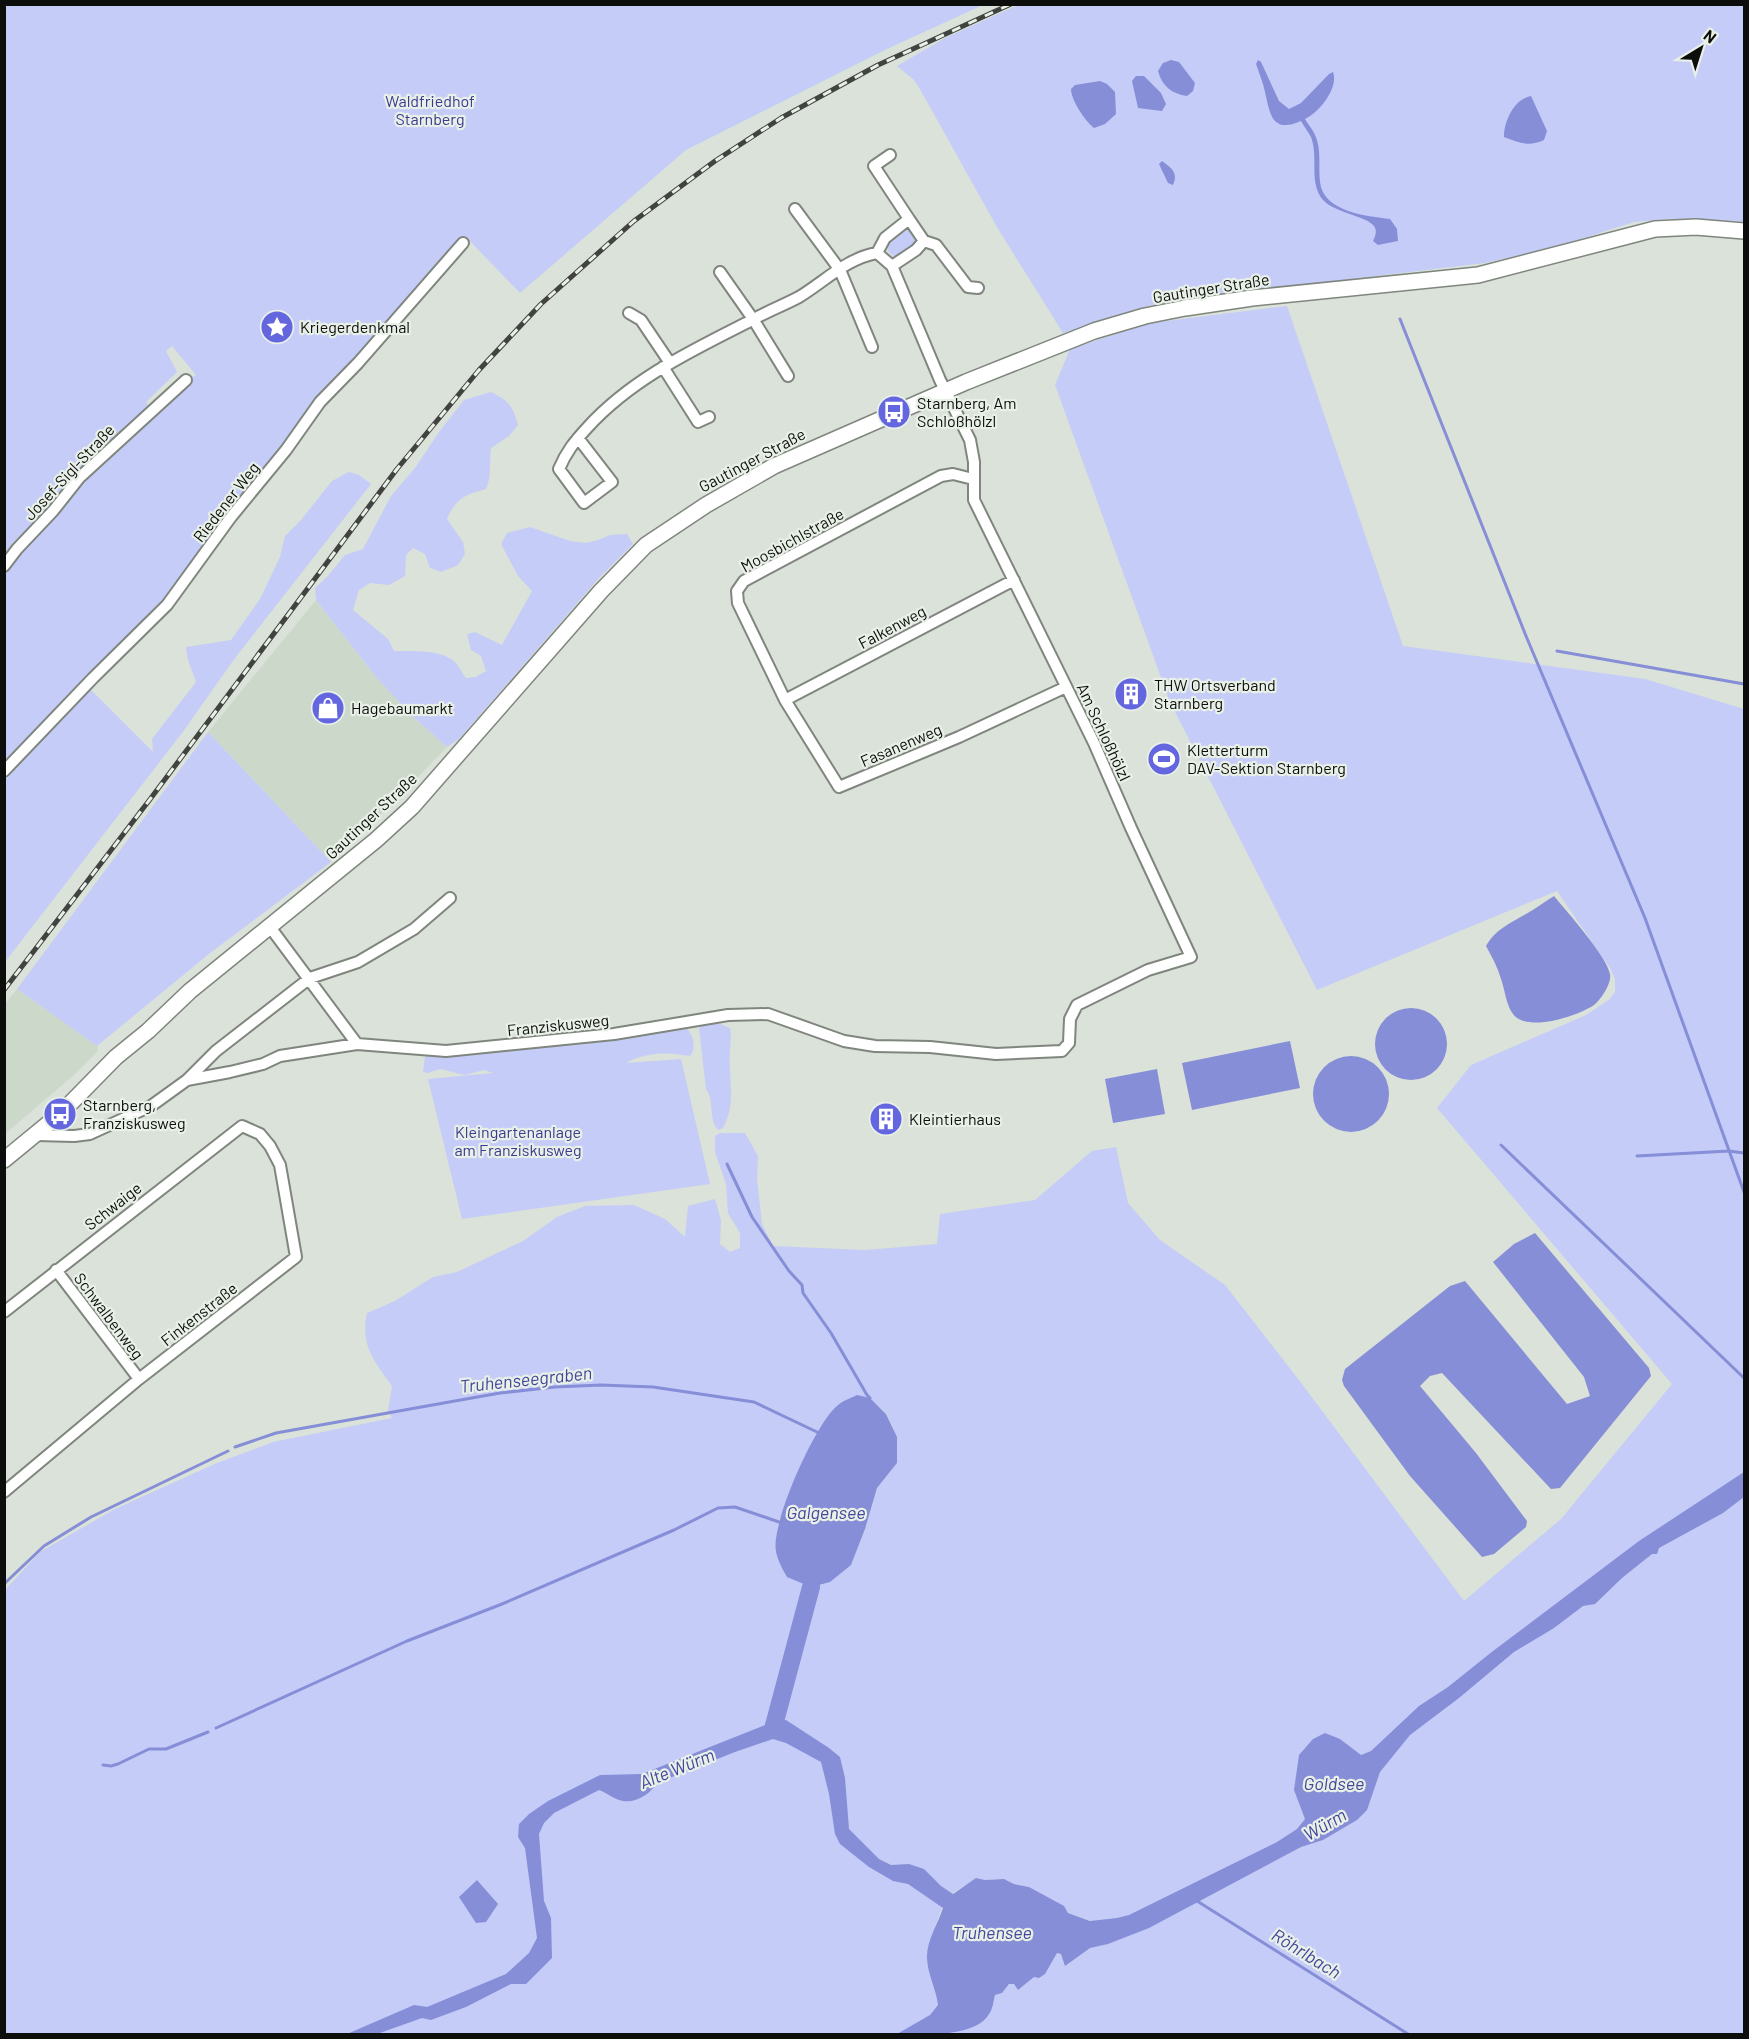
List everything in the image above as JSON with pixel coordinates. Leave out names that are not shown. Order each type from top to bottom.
[{"type":"main road","name":"Gautinger Straße","points":[[4,1160],[60,1114],[116,1057],[148,1031],[190,991],[376,840],[412,807],[601,591],[646,545],[706,505],[774,466],[945,391],[1094,331],[1185,308],[1252,298],[1478,275],[1655,229],[1696,227],[1744,231]]},
{"type":"street","points":[[890,155],[874,166],[924,242],[936,245],[968,287],[978,288]]},
{"type":"street","points":[[795,209],[840,270],[872,347]]},
{"type":"street","points":[[877,253],[885,238],[909,219]]},
{"type":"street","points":[[877,253],[892,266],[924,242]]},
{"type":"street","name":"Riedener Weg","points":[[4,771],[167,605],[231,517],[286,450],[320,402],[358,363],[463,243]]},
{"type":"street","points":[[578,438],[612,482],[584,503],[559,469],[565,454],[578,438],[628,389],[667,365],[798,297],[861,256],[877,253]]},
{"type":"street","name":"Am Schloßhölzl","points":[[892,266],[945,391],[970,440],[974,462],[974,500],[1094,743],[1191,957],[1148,970],[1088,998],[1077,1005],[1070,1019]]},
{"type":"street","points":[[720,272],[753,319],[788,376]]},
{"type":"street","points":[[629,313],[641,320],[698,422],[709,417]]},
{"type":"street","name":"Josef-Sigl-Straße","points":[[4,566],[80,477],[186,380]]},
{"type":"street","name":"Moosbichlstraße","points":[[785,700],[738,603],[737,591],[744,581],[941,476],[953,474],[973,478]]},
{"type":"street","name":"Falkenweg","points":[[785,700],[1014,580]]},
{"type":"street","name":"Fasanenweg","points":[[785,700],[839,788],[959,737],[1066,687]]},
{"type":"street","points":[[187,1080],[216,1051],[310,978],[358,962],[414,929],[450,898]]},
{"type":"street","points":[[270,927],[357,1044]]},
{"type":"street","name":"Franziskusweg","points":[[36,1135],[74,1137],[90,1134],[151,1106],[187,1080],[263,1064],[280,1056],[357,1044],[446,1052],[614,1034],[728,1015],[768,1014],[844,1041],[875,1046],[930,1047],[996,1054],[1062,1051],[1069,1043],[1070,1019]]},
{"type":"street","name":"Schwaige","points":[[5,1312],[242,1126]]},
{"type":"street","name":"Finkenstraße","points":[[4,1492],[139,1379],[296,1257],[280,1165],[270,1146],[260,1134],[242,1126]]},
{"type":"street","name":"Schwalbenweg","points":[[56,1270],[139,1379]]},
{"type":"shaded area","points":[[316,600],[376,677],[410,714],[447,747],[331,862],[208,732]]},
{"type":"shaded area","points":[[17,989],[97,1046],[98,1051],[74,1075],[5,1134],[4,1005]]},
{"type":"green space","name":"Waldfriedhof Starnberg","points":[[5,5],[983,5],[887,49],[686,150],[520,293],[465,236],[319,399],[269,464],[226,513],[165,601],[83,682],[153,752],[152,739],[196,682],[186,647],[231,640],[260,599],[280,557],[285,536],[332,481],[349,472],[359,475],[371,484],[235,658],[182,733],[5,962]],"holes":[[[172,346],[196,375],[186,380],[151,411],[146,402],[177,372],[166,351]]]},
{"type":"green space","points":[[1018,5],[1744,5],[1744,224],[1736,221],[1669,219],[1634,222],[1556,247],[1485,263],[1192,298],[1148,306],[1063,333],[998,229],[921,91],[914,80],[897,66],[945,38]]},
{"type":"green space","points":[[908,230],[916,240],[915,244],[908,252],[895,257],[888,251],[888,242]]},
{"type":"green space","points":[[1287,306],[1403,646],[1645,679],[1744,709],[1744,2034],[5,2034],[5,1590],[40,1552],[115,1509],[217,1463],[273,1442],[392,1418],[388,1410],[392,1386],[374,1360],[367,1344],[365,1324],[367,1313],[395,1301],[433,1277],[457,1272],[523,1241],[557,1217],[585,1206],[634,1205],[665,1219],[685,1237],[688,1206],[715,1199],[721,1220],[720,1244],[730,1252],[740,1248],[740,1233],[728,1213],[726,1184],[715,1152],[715,1136],[720,1133],[745,1133],[758,1156],[757,1179],[762,1224],[773,1246],[865,1250],[937,1244],[940,1214],[1035,1200],[1092,1151],[1116,1147],[1128,1203],[1160,1240],[1225,1285],[1464,1601],[1561,1519],[1672,1384],[1437,1108],[1471,1065],[1586,1015],[1610,999],[1615,992],[1615,979],[1610,968],[1557,891],[1317,990],[1170,702],[1055,385],[1070,349],[1150,323]],"holes":[[[870,1398],[886,1413],[897,1437],[897,1463],[877,1488],[851,1565],[775,1551],[779,1519]],[[1340,1739],[1357,1820],[1323,1839]],[[976,1878],[1004,1879],[1029,1887],[1068,1913],[1091,1921],[1066,1966],[1061,1954],[1057,1953],[1047,1970],[1018,1990],[1014,1984],[1009,1984],[1002,1993],[995,1995],[992,2009],[930,2015],[938,2005],[927,1959],[929,1947],[941,1911],[952,1893]]]},
{"type":"green space","points":[[491,392],[509,405],[518,425],[509,436],[491,448],[490,474],[486,489],[462,498],[447,519],[463,542],[465,554],[458,565],[441,572],[430,568],[425,554],[413,548],[406,555],[405,576],[389,585],[370,583],[359,590],[353,610],[388,639],[394,651],[442,655],[455,662],[466,678],[476,677],[486,671],[481,656],[471,650],[467,634],[475,632],[502,645],[532,591],[518,576],[501,544],[507,533],[530,527],[570,541],[586,543],[610,535],[627,534],[633,544],[599,578],[459,739],[447,747],[410,714],[376,677],[316,600],[315,588],[345,555],[363,549],[391,496],[415,468],[464,400]]},
{"type":"green space","points":[[208,732],[331,862],[210,953],[97,1046],[17,989]]},
{"type":"green space","name":"Kletterturm DAV-Sektion Starnberg","points":[[1159,749],[1167,752],[1171,762],[1163,766],[1157,756]]},
{"type":"green space","points":[[707,1023],[720,1024],[730,1028],[731,1031],[730,1109],[723,1128],[718,1130],[713,1121],[709,1094],[706,1089],[699,1028]]},
{"type":"green space","name":"Kleingartenanlage am Franziskusweg","points":[[685,1027],[693,1041],[690,1056],[657,1054],[626,1063],[681,1059],[710,1184],[462,1219],[428,1079],[493,1073],[484,1070],[465,1075],[440,1069],[428,1073],[423,1072],[425,1057],[475,1049]]},
{"type":"water","points":[[1171,60],[1179,62],[1195,83],[1193,91],[1187,96],[1168,88],[1162,81],[1158,71],[1163,63]]},
{"type":"water","points":[[1258,60],[1279,101],[1289,109],[1301,103],[1333,72],[1333,85],[1322,106],[1305,119],[1317,141],[1320,182],[1323,192],[1329,200],[1348,211],[1390,219],[1397,229],[1398,241],[1378,245],[1373,241],[1376,231],[1372,224],[1335,208],[1323,200],[1316,186],[1311,137],[1301,121],[1284,125],[1274,120],[1256,64]]},
{"type":"water","points":[[1136,76],[1144,76],[1161,93],[1166,104],[1162,111],[1138,108],[1132,81]]},
{"type":"water","points":[[1100,81],[1115,92],[1116,114],[1105,124],[1094,128],[1079,110],[1071,89],[1075,85]]},
{"type":"water","points":[[1531,96],[1547,131],[1544,140],[1524,143],[1504,137],[1511,112],[1520,101]]},
{"type":"water","points":[[1162,161],[1174,173],[1173,185],[1168,183],[1159,164]]},
{"type":"water","points":[[1554,896],[1594,945],[1607,966],[1610,974],[1608,986],[1594,1005],[1577,1014],[1553,1021],[1520,1020],[1513,1014],[1507,1002],[1498,971],[1486,946],[1503,927]]},
{"type":"water","points":[[1411,1008],[1431,1014],[1441,1024],[1447,1044],[1441,1064],[1431,1074],[1411,1080],[1391,1074],[1381,1064],[1375,1044],[1381,1024],[1391,1014]]},
{"type":"water","points":[[1290,1041],[1300,1088],[1192,1110],[1182,1063]]},
{"type":"water","points":[[1351,1056],[1365,1059],[1378,1067],[1386,1080],[1389,1094],[1386,1108],[1378,1121],[1365,1129],[1351,1132],[1337,1129],[1324,1121],[1316,1108],[1313,1094],[1316,1080],[1324,1067],[1337,1059]]},
{"type":"water","points":[[1157,1069],[1165,1114],[1113,1123],[1105,1079]]},
{"type":"water","points":[[1535,1233],[1649,1368],[1651,1376],[1560,1488],[1551,1489],[1442,1373],[1430,1376],[1420,1386],[1476,1453],[1527,1521],[1526,1527],[1494,1554],[1482,1557],[1410,1476],[1344,1386],[1342,1380],[1345,1369],[1450,1286],[1465,1281],[1567,1404],[1590,1396],[1584,1377],[1493,1262],[1514,1244]]},
{"type":"water","name":"Galgensee","points":[[857,1395],[870,1398],[886,1414],[897,1437],[897,1463],[877,1488],[851,1565],[830,1582],[811,1587],[787,1577],[781,1565],[776,1552],[780,1520],[796,1476],[817,1433],[837,1406]]},
{"type":"water","points":[[1744,1472],[1744,1497],[1723,1513],[1659,1548],[1657,1554],[1652,1554],[1622,1578],[1595,1604],[1583,1606],[1554,1628],[1514,1652],[1410,1735],[1380,1772],[1367,1810],[1357,1820],[1323,1840],[1301,1847],[1149,1928],[1108,1944],[1090,1948],[1065,1966],[1061,1954],[1057,1953],[1045,1974],[1039,1978],[1034,1977],[1018,1990],[1014,1984],[1009,1984],[1002,1993],[995,1995],[992,2009],[980,2024],[945,2033],[897,2034],[930,2015],[938,2005],[929,1971],[927,1952],[943,1908],[908,1884],[893,1881],[869,1867],[840,1844],[835,1834],[821,1762],[786,1743],[773,1739],[657,1783],[651,1791],[638,1799],[620,1800],[599,1790],[554,1813],[544,1823],[539,1834],[544,1901],[551,1918],[552,1958],[526,1984],[511,1984],[466,2007],[431,2020],[422,2018],[377,2034],[347,2034],[414,2005],[427,2007],[506,1974],[529,1953],[537,1938],[525,1848],[518,1837],[519,1824],[529,1814],[548,1801],[600,1775],[642,1774],[775,1721],[786,1720],[840,1757],[845,1778],[849,1829],[879,1859],[891,1865],[909,1864],[924,1869],[953,1894],[976,1878],[1004,1879],[1029,1887],[1064,1906],[1068,1913],[1090,1921],[1129,1915],[1277,1842],[1297,1829],[1305,1819],[1294,1790],[1299,1755],[1313,1739],[1325,1733],[1340,1739],[1361,1755],[1371,1751],[1419,1706],[1448,1687],[1639,1541]]},
{"type":"water","points":[[477,1880],[498,1904],[486,1922],[476,1923],[459,1897]]},
{"type":"waterway","points":[[1400,319],[1526,636],[1645,918],[1744,1192]]},
{"type":"waterway","points":[[1557,651],[1744,684]]},
{"type":"waterway","points":[[1501,1145],[1744,1378]]},
{"type":"waterway","points":[[1637,1156],[1729,1151],[1744,1153]]},
{"type":"waterway","points":[[727,1164],[752,1217],[789,1271],[802,1285],[803,1293],[831,1333],[870,1398]]},
{"type":"waterway","name":"Truhenseegraben","points":[[235,1447],[276,1433],[500,1393],[601,1385],[653,1387],[754,1402],[817,1432]]},
{"type":"waterway","name":"Truhenseegraben","points":[[4,1584],[44,1546],[91,1517],[228,1451]]},
{"type":"waterway","points":[[216,1728],[407,1641],[502,1604],[674,1530],[718,1508],[735,1507],[779,1522]]},
{"type":"waterway","points":[[773,1729],[811,1587]]},
{"type":"waterway","points":[[103,1765],[118,1764],[149,1749],[166,1749],[208,1732]]},
{"type":"waterway","name":"Röhrlbach","points":[[1197,1901],[1408,2034]]},
{"type":"railway","points":[[4,990],[397,469],[479,370],[541,304],[634,221],[715,161],[781,118],[878,65],[1011,4]]},
{"type":"place","name":"Kriegerdenkmal","points":[[277,327]]},
{"type":"place","name":"Starnberg, Am Schloßhölzl","points":[[894,412]]},
{"type":"place","name":"THW Ortsverband Starnberg","points":[[1131,694]]},
{"type":"place","name":"Hagebaumarkt","points":[[328,708]]},
{"type":"place","name":"Kletterturm DAV-Sektion Starnberg","points":[[1164,759]]},
{"type":"place","name":"Starnberg, Franziskusweg","points":[[60,1114]]},
{"type":"place","name":"Kleintierhaus","points":[[886,1119]]},
{"type":"water label","name":"Alte Würm","points":[[677,1769]]},
{"type":"water label","name":"Goldsee","points":[[1334,1784]]},
{"type":"water label","name":"Würm","points":[[1325,1825]]},
{"type":"water label","name":"Truhensee","points":[[992,1933]]}]
